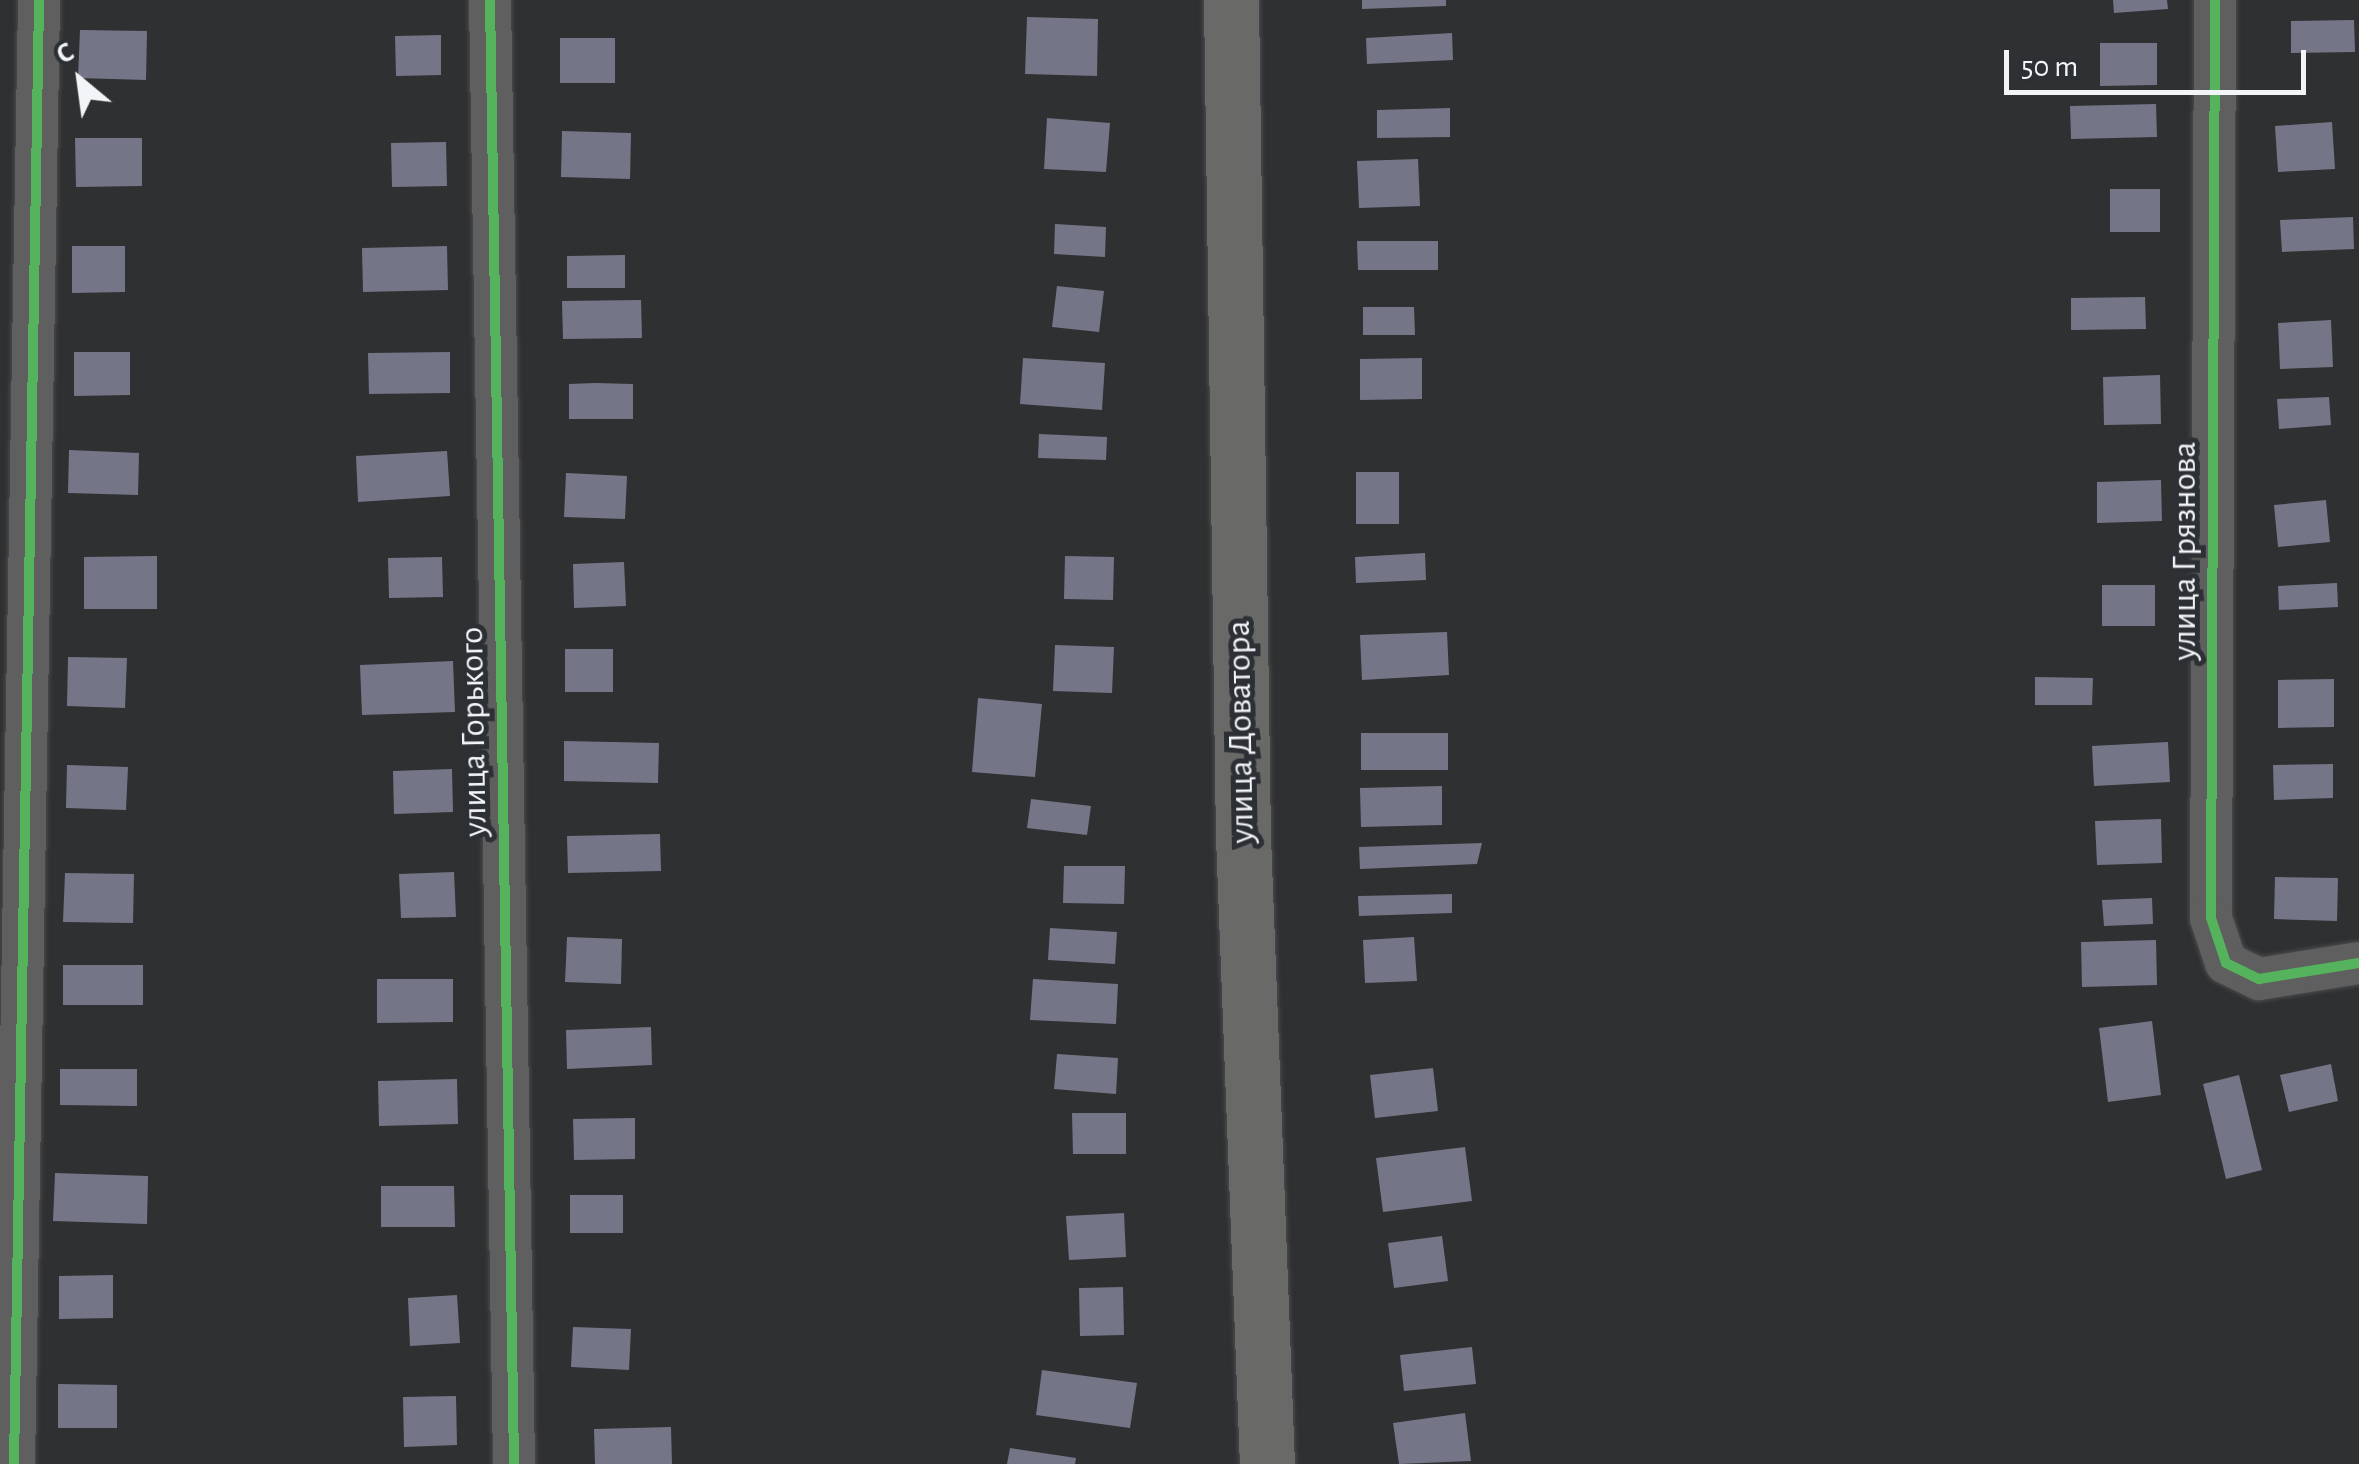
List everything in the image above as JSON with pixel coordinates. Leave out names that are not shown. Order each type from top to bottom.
[{"type":"main road","name":"улица Доватора","points":[[1231,0],[1242,838],[1268,1464]]},
{"type":"street","points":[[14,1464],[39,0]]},
{"type":"street","name":"улица Горького","points":[[490,0],[514,1464]]},
{"type":"street","name":"улица Грязнова","points":[[2215,0],[2211,918],[2226,962],[2259,979],[2359,963]]},
{"type":"building","points":[[1362,0],[1446,0],[1446,6],[1362,9]]},
{"type":"building","points":[[2113,0],[2167,0],[2168,9],[2114,13]]},
{"type":"building","points":[[1027,17],[1098,19],[1097,76],[1025,74]]},
{"type":"building","points":[[2354,20],[2355,52],[2291,53],[2291,21]]},
{"type":"building","points":[[80,30],[147,31],[146,80],[78,78]]},
{"type":"building","points":[[1452,33],[1453,60],[1367,64],[1366,38]]},
{"type":"building","points":[[441,35],[441,75],[396,76],[395,36]]},
{"type":"building","points":[[560,38],[615,38],[615,83],[560,83]]},
{"type":"building","points":[[2100,43],[2157,43],[2157,85],[2100,86]]},
{"type":"building","points":[[2156,104],[2157,137],[2071,139],[2070,106]]},
{"type":"building","points":[[1450,108],[1450,137],[1377,138],[1377,110]]},
{"type":"building","points":[[1047,118],[1110,123],[1106,172],[1044,169]]},
{"type":"building","points":[[2332,122],[2335,169],[2278,172],[2275,126]]},
{"type":"building","points":[[562,131],[631,133],[630,179],[561,177]]},
{"type":"building","points":[[75,138],[142,138],[142,186],[76,187]]},
{"type":"building","points":[[446,142],[447,186],[392,187],[391,143]]},
{"type":"building","points":[[1418,159],[1420,206],[1359,208],[1357,161]]},
{"type":"building","points":[[2110,189],[2160,189],[2160,232],[2110,232]]},
{"type":"building","points":[[2353,217],[2354,249],[2282,252],[2280,220]]},
{"type":"building","points":[[1055,224],[1106,227],[1105,257],[1054,254]]},
{"type":"building","points":[[1357,241],[1438,241],[1438,270],[1358,270]]},
{"type":"building","points":[[72,246],[125,246],[125,292],[72,293]]},
{"type":"building","points":[[447,246],[448,290],[363,292],[362,248]]},
{"type":"building","points":[[625,255],[625,288],[567,288],[567,256]]},
{"type":"building","points":[[1057,286],[1104,291],[1099,332],[1052,327]]},
{"type":"building","points":[[2145,297],[2146,329],[2071,330],[2071,298]]},
{"type":"building","points":[[641,300],[642,338],[563,339],[562,301]]},
{"type":"building","points":[[1363,307],[1414,307],[1415,335],[1363,335]]},
{"type":"building","points":[[2331,320],[2333,367],[2280,369],[2278,323]]},
{"type":"building","points":[[74,352],[130,352],[130,395],[74,396]]},
{"type":"building","points":[[450,352],[450,393],[369,394],[368,353]]},
{"type":"building","points":[[1023,358],[1105,363],[1102,410],[1020,404]]},
{"type":"building","points":[[1422,358],[1422,399],[1360,400],[1360,359]]},
{"type":"building","points":[[2160,375],[2161,424],[2104,425],[2103,377]]},
{"type":"building","points":[[569,384],[633,384],[633,419],[569,419]]},
{"type":"building","points":[[2329,397],[2331,425],[2279,429],[2277,399]]},
{"type":"building","points":[[1039,434],[1107,437],[1106,460],[1038,458]]},
{"type":"building","points":[[69,450],[139,453],[138,495],[68,493]]},
{"type":"building","points":[[447,451],[450,496],[358,502],[356,456]]},
{"type":"building","points":[[1356,472],[1399,472],[1399,524],[1356,524]]},
{"type":"building","points":[[566,473],[627,476],[625,519],[564,517]]},
{"type":"building","points":[[2161,480],[2162,521],[2097,523],[2097,482]]},
{"type":"building","points":[[2326,500],[2330,542],[2278,547],[2274,505]]},
{"type":"building","points":[[1425,553],[1426,580],[1356,583],[1355,557]]},
{"type":"building","points":[[157,556],[157,609],[84,609],[84,557]]},
{"type":"building","points":[[1065,556],[1114,557],[1113,600],[1064,599]]},
{"type":"building","points":[[442,557],[443,597],[389,598],[388,558]]},
{"type":"building","points":[[624,562],[626,606],[574,608],[573,564]]},
{"type":"building","points":[[2337,583],[2338,607],[2279,610],[2278,586]]},
{"type":"building","points":[[2102,585],[2155,585],[2155,626],[2102,626]]},
{"type":"building","points":[[1447,632],[1449,675],[1362,680],[1360,635]]},
{"type":"building","points":[[1055,645],[1114,647],[1112,693],[1053,691]]},
{"type":"building","points":[[565,649],[613,649],[613,692],[565,692]]},
{"type":"building","points":[[68,657],[127,658],[125,708],[67,706]]},
{"type":"building","points":[[453,661],[455,712],[362,715],[360,665]]},
{"type":"building","points":[[2035,677],[2093,678],[2092,705],[2035,705]]},
{"type":"building","points":[[2334,679],[2334,727],[2278,728],[2278,680]]},
{"type":"building","points":[[978,698],[1042,704],[1035,777],[972,772]]},
{"type":"building","points":[[1361,733],[1448,733],[1448,770],[1361,770]]},
{"type":"building","points":[[564,741],[659,743],[658,783],[564,781]]},
{"type":"building","points":[[2168,742],[2170,782],[2094,786],[2092,746]]},
{"type":"building","points":[[2333,764],[2333,798],[2274,800],[2273,765]]},
{"type":"building","points":[[67,765],[128,767],[126,810],[66,808]]},
{"type":"building","points":[[452,769],[453,812],[394,814],[393,771]]},
{"type":"building","points":[[1442,786],[1442,825],[1361,827],[1360,788]]},
{"type":"building","points":[[1031,799],[1091,806],[1087,835],[1027,828]]},
{"type":"building","points":[[2161,819],[2162,863],[2097,865],[2095,821]]},
{"type":"building","points":[[660,834],[661,871],[568,873],[567,836]]},
{"type":"building","points":[[1482,843],[1477,864],[1360,869],[1359,847]]},
{"type":"building","points":[[1064,866],[1125,866],[1124,904],[1063,903]]},
{"type":"building","points":[[454,872],[456,917],[401,918],[399,874]]},
{"type":"building","points":[[65,873],[134,874],[133,923],[63,922]]},
{"type":"building","points":[[2275,877],[2338,878],[2337,921],[2274,919]]},
{"type":"building","points":[[1452,894],[1452,913],[1359,916],[1358,896]]},
{"type":"building","points":[[2152,898],[2153,924],[2104,926],[2102,900]]},
{"type":"building","points":[[1050,928],[1117,932],[1115,964],[1048,960]]},
{"type":"building","points":[[567,937],[622,939],[621,984],[565,982]]},
{"type":"building","points":[[1414,937],[1417,981],[1365,983],[1363,940]]},
{"type":"building","points":[[2156,940],[2157,985],[2082,987],[2081,942]]},
{"type":"building","points":[[63,965],[143,965],[143,1005],[63,1005]]},
{"type":"building","points":[[377,979],[453,979],[453,1022],[377,1023]]},
{"type":"building","points":[[1033,979],[1118,984],[1116,1024],[1030,1020]]},
{"type":"building","points":[[2152,1021],[2161,1095],[2108,1102],[2099,1028]]},
{"type":"building","points":[[651,1027],[652,1065],[567,1069],[566,1030]]},
{"type":"building","points":[[1057,1054],[1118,1058],[1116,1094],[1054,1089]]},
{"type":"building","points":[[2331,1064],[2338,1101],[2289,1112],[2280,1075]]},
{"type":"building","points":[[1433,1068],[1438,1111],[1375,1118],[1370,1075]]},
{"type":"building","points":[[60,1069],[137,1069],[137,1106],[60,1105]]},
{"type":"building","points":[[2239,1075],[2262,1170],[2226,1179],[2203,1084]]},
{"type":"building","points":[[457,1079],[458,1124],[379,1126],[378,1081]]},
{"type":"building","points":[[1072,1113],[1126,1113],[1126,1154],[1073,1154]]},
{"type":"building","points":[[635,1118],[635,1159],[574,1160],[573,1119]]},
{"type":"building","points":[[1465,1147],[1472,1201],[1383,1212],[1376,1158]]},
{"type":"building","points":[[55,1173],[148,1176],[147,1224],[53,1221]]},
{"type":"building","points":[[381,1186],[454,1186],[455,1227],[381,1227]]},
{"type":"building","points":[[570,1195],[623,1195],[623,1233],[570,1233]]},
{"type":"building","points":[[1124,1213],[1126,1257],[1069,1260],[1066,1216]]},
{"type":"building","points":[[1442,1236],[1448,1281],[1394,1288],[1388,1243]]},
{"type":"building","points":[[113,1275],[113,1318],[59,1319],[59,1276]]},
{"type":"building","points":[[1123,1287],[1124,1335],[1080,1336],[1079,1288]]},
{"type":"building","points":[[457,1295],[460,1343],[410,1346],[408,1298]]},
{"type":"building","points":[[573,1327],[631,1329],[629,1370],[571,1367]]},
{"type":"building","points":[[1472,1347],[1476,1384],[1404,1391],[1400,1355]]},
{"type":"building","points":[[1042,1370],[1137,1383],[1130,1428],[1036,1415]]},
{"type":"building","points":[[58,1384],[117,1385],[117,1428],[58,1428]]},
{"type":"building","points":[[456,1396],[457,1445],[404,1447],[403,1397]]},
{"type":"building","points":[[1465,1413],[1471,1461],[1399,1464],[1393,1423]]},
{"type":"building","points":[[671,1427],[672,1464],[595,1464],[594,1429]]},
{"type":"building","points":[[1010,1448],[1076,1458],[1075,1464],[1007,1464]]},
{"type":"cycle path","points":[[14,1464],[39,0]]},
{"type":"cycle path","points":[[490,0],[514,1464]]},
{"type":"cycle path","points":[[2215,0],[2211,918],[2226,963],[2259,979],[2359,963]]}]
